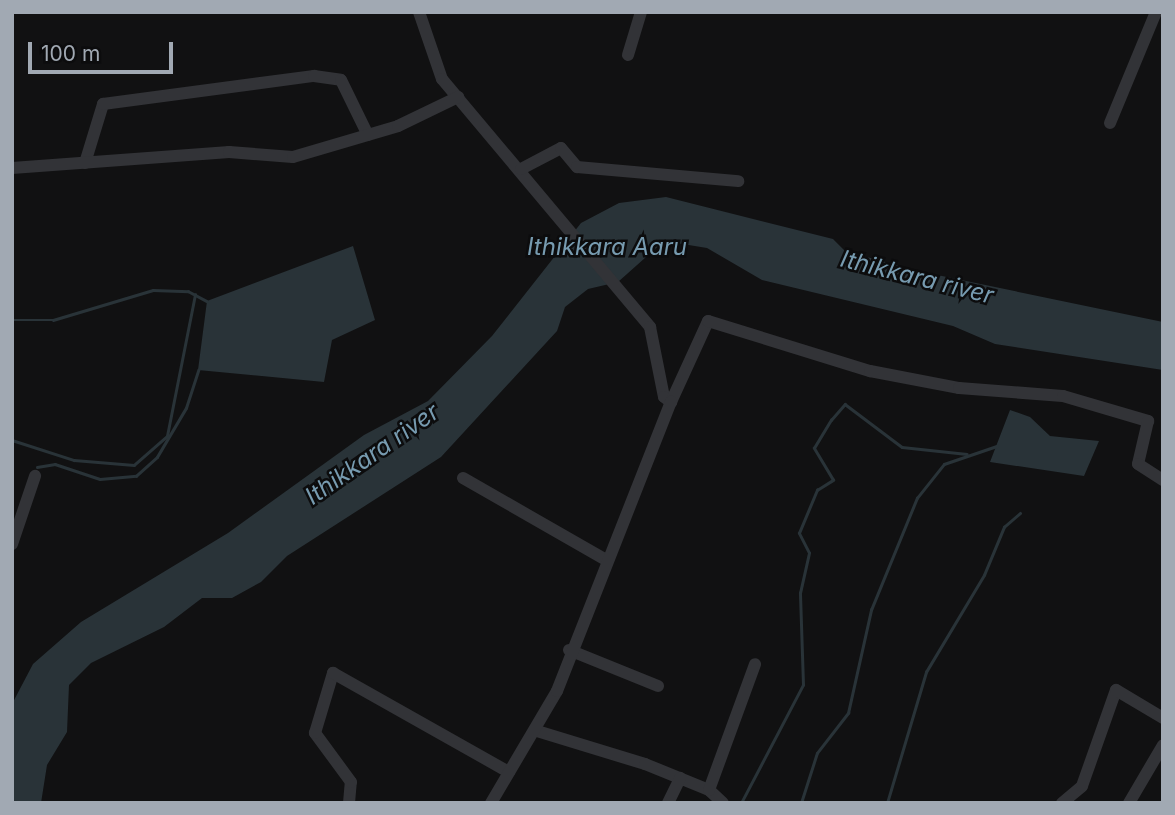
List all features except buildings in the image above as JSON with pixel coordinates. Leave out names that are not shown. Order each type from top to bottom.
[{"type":"street","points":[[419,12],[442,79],[521,169],[650,327],[657,387],[671,401]]},
{"type":"street","points":[[628,55],[641,12]]},
{"type":"street","points":[[1110,123],[1156,12]]},
{"type":"street","points":[[85,163],[103,103],[314,76],[341,80],[368,135]]},
{"type":"street","points":[[12,168],[229,152],[293,157],[368,135],[457,97]]},
{"type":"street","points":[[521,169],[561,148],[577,167],[738,181]]},
{"type":"street","points":[[491,803],[537,731],[671,401],[708,321],[870,371],[958,388],[1063,396],[1148,421],[1138,464],[1163,480]]},
{"type":"street","points":[[12,544],[35,476]]},
{"type":"street","points":[[463,478],[606,559]]},
{"type":"street","points":[[569,650],[658,686]]},
{"type":"street","points":[[709,790],[755,664]]},
{"type":"street","points":[[349,803],[351,782],[315,733],[326,686],[337,673],[509,772]]},
{"type":"street","points":[[1062,803],[1082,786],[1116,690],[1163,718]]},
{"type":"street","points":[[537,731],[680,778],[709,790],[723,803]]},
{"type":"street","points":[[1129,803],[1163,745]]},
{"type":"street","points":[[668,803],[680,778]]},
{"type":"water","name":"Ithikkara Aaru","points":[[666,197],[833,239],[845,251],[918,271],[1163,322],[1163,370],[995,344],[953,326],[762,280],[707,248],[664,241],[618,282],[588,289],[565,307],[557,331],[441,457],[287,556],[261,582],[232,598],[202,598],[164,627],[91,663],[69,685],[67,732],[47,765],[41,803],[12,803],[12,704],[33,664],[81,622],[228,533],[364,435],[428,401],[492,336],[581,223],[619,203]]},
{"type":"water","points":[[353,246],[375,320],[332,340],[324,382],[198,370],[207,301]]},
{"type":"water","points":[[1010,410],[1030,417],[1050,436],[1099,441],[1084,476],[990,462]]},
{"type":"waterway","points":[[12,320],[53,320],[153,290],[188,291],[207,301]]},
{"type":"waterway","points":[[12,440],[74,460],[134,465],[167,436],[195,295]]},
{"type":"waterway","points":[[37,467],[55,464],[100,479],[136,476],[157,457],[186,408],[198,370]]},
{"type":"waterway","points":[[741,803],[803,685],[800,593],[809,553],[799,533],[817,490],[833,480],[814,448],[831,420],[845,404],[902,447],[967,454]]},
{"type":"waterway","points":[[801,803],[817,753],[848,713],[871,610],[917,498],[944,464],[997,446]]},
{"type":"waterway","points":[[887,803],[926,672],[984,575],[1004,527],[1020,513]]},
{"type":"water label","name":"Ithikkara river","points":[[917,277]]},
{"type":"water label","name":"Ithikkara river","points":[[372,454]]}]
